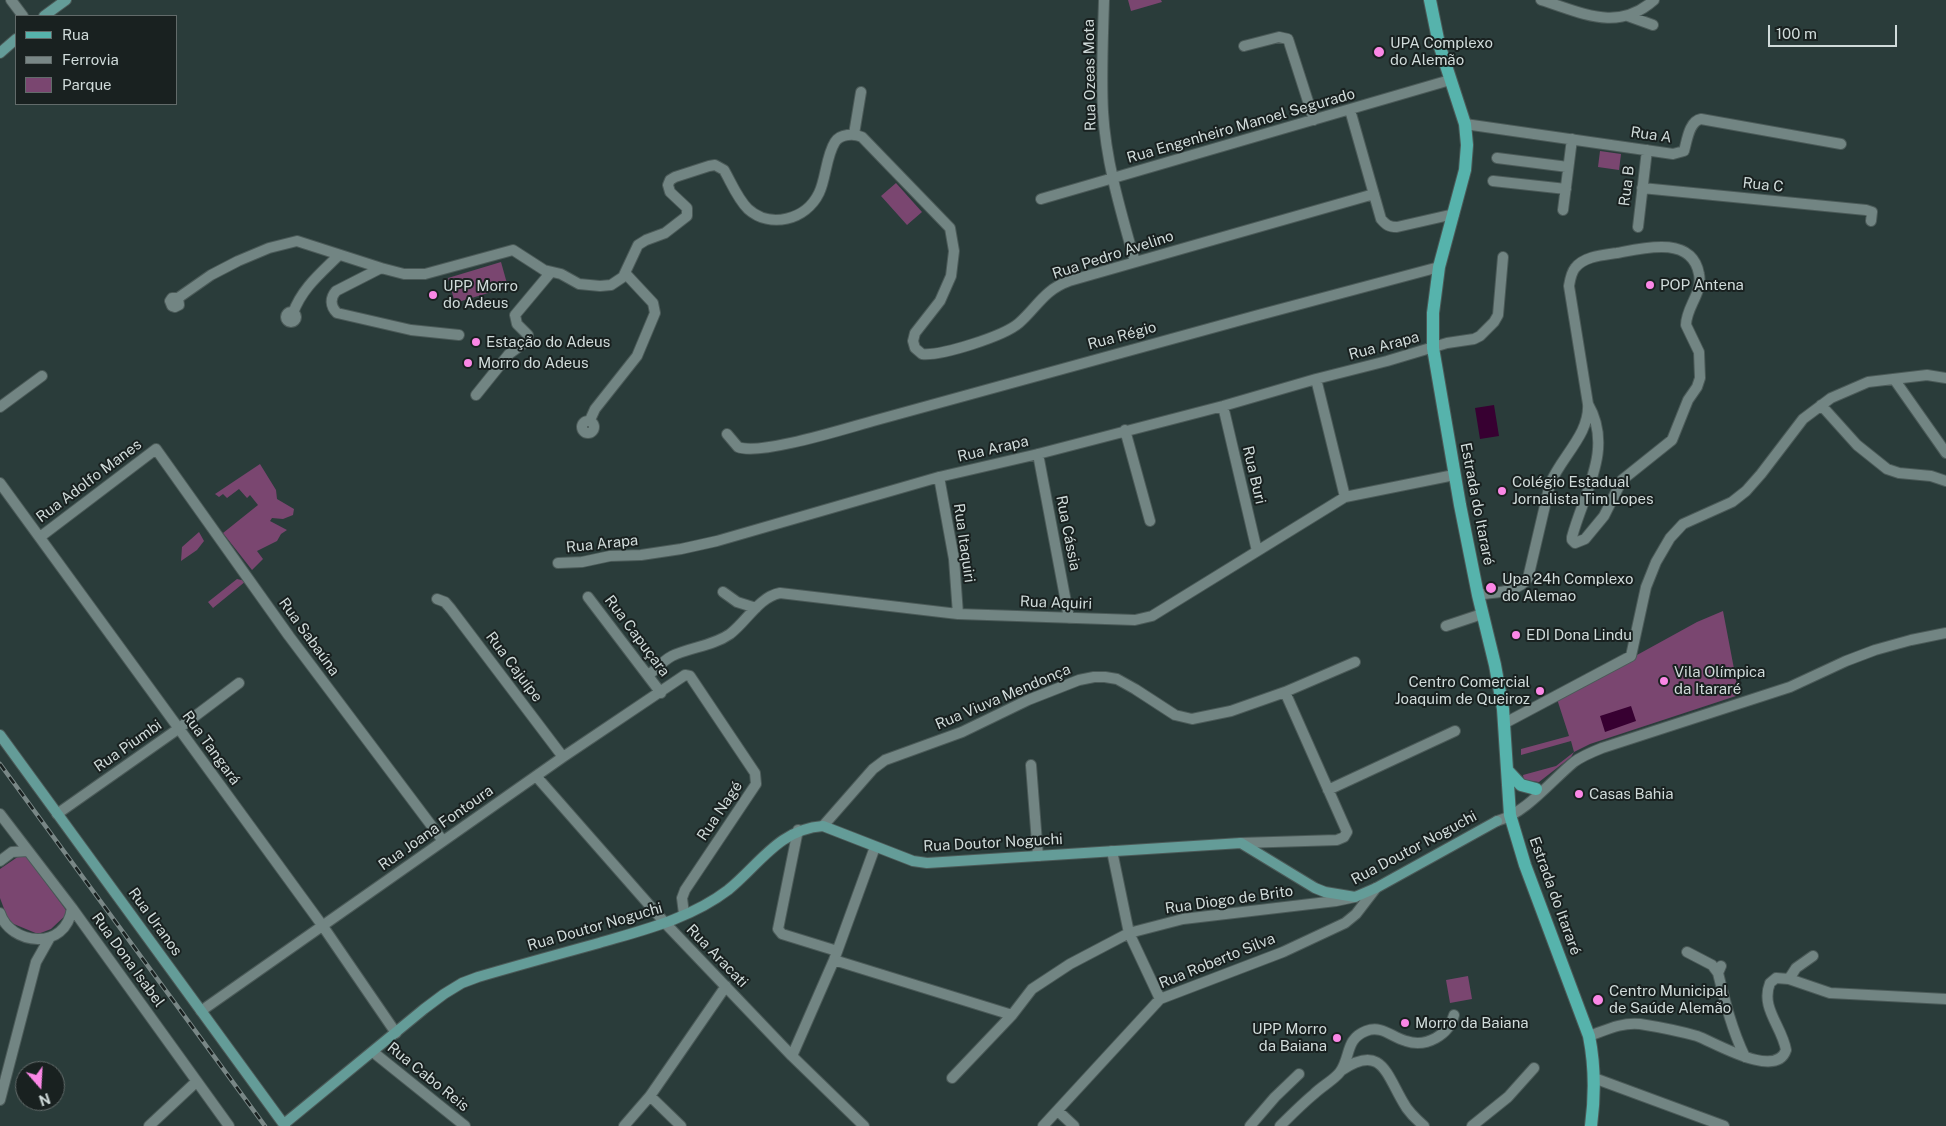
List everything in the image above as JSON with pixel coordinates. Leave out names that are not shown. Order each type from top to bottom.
[{"type":"main road","name":"Estrada do Itararé","points":[[1430,0],[1434,23],[1450,80],[1465,124],[1468,145],[1466,164],[1439,267],[1433,313],[1433,348],[1454,475],[1482,614],[1495,665],[1505,723],[1509,812],[1524,865],[1589,1036],[1594,1078],[1591,1126]]},
{"type":"main road","points":[[1507,770],[1521,785],[1542,787]]},
{"type":"street","points":[[11,0],[22,15]]},
{"type":"street","points":[[45,15],[66,0]]},
{"type":"street","name":"Rua Ozeas Mota","points":[[1104,0],[1103,111],[1112,178],[1134,262]]},
{"type":"street","points":[[1541,0],[1606,18],[1628,16],[1654,0]]},
{"type":"street","points":[[1628,16],[1653,25]]},
{"type":"street","points":[[1244,46],[1279,37],[1288,39],[1314,120]]},
{"type":"street","points":[[0,53],[15,40]]},
{"type":"street","name":"Rua Engenheiro Manoel Segurado","points":[[1040,199],[1450,80]]},
{"type":"street","points":[[178,298],[230,265],[268,248],[300,241],[381,268],[404,274],[419,275],[513,250],[544,270],[561,274],[579,284],[600,286],[616,283],[625,273],[638,245],[665,233],[687,216],[687,208],[670,192],[668,185],[670,180],[675,177],[709,166],[720,167],[724,170],[739,198],[755,214],[773,220],[791,217],[807,210],[816,198],[834,144],[844,136],[854,134],[861,92]]},
{"type":"street","points":[[1350,110],[1381,219],[1389,227],[1397,227],[1454,214]]},
{"type":"street","name":"Rua A","points":[[1465,124],[1673,154],[1684,151],[1692,124],[1701,119],[1841,144]]},
{"type":"street","name":"Rua Pedro Avelino","points":[[854,134],[862,137],[950,228],[954,251],[951,276],[940,301],[915,333],[913,341],[915,348],[922,354],[933,354],[996,336],[1009,330],[1020,322],[1056,286],[1374,194]]},
{"type":"street","points":[[1563,210],[1572,139]]},
{"type":"street","name":"Rua B","points":[[1638,227],[1647,150]]},
{"type":"street","points":[[1497,158],[1568,167]]},
{"type":"street","points":[[1493,181],[1566,189]]},
{"type":"street","name":"Rua C","points":[[1642,188],[1866,210],[1872,212],[1871,221]]},
{"type":"street","points":[[1478,595],[1521,587],[1528,578],[1550,484],[1558,467],[1587,423],[1589,414],[1588,404],[1569,286],[1574,269],[1587,260],[1644,248],[1668,247],[1687,254],[1697,267],[1700,279],[1686,325],[1699,352],[1699,384],[1688,400],[1672,440],[1622,480],[1604,516],[1584,540],[1574,543],[1572,537],[1591,482],[1600,439],[1595,416],[1588,404]]},
{"type":"street","points":[[293,313],[297,302],[306,288],[339,255]]},
{"type":"street","name":"Rua Arapa","points":[[558,563],[574,563],[610,556],[641,555],[708,543],[939,477],[1038,454],[1223,406],[1446,343],[1478,337],[1494,322],[1499,310],[1503,257]]},
{"type":"street","name":"Rua Régio","points":[[727,434],[738,447],[754,450],[813,438],[1133,348],[1439,267]]},
{"type":"street","points":[[381,268],[336,291],[331,298],[333,309],[337,313],[411,330],[459,334]]},
{"type":"street","points":[[476,395],[509,354],[528,339],[528,335],[517,324],[515,315],[550,272]]},
{"type":"street","points":[[590,420],[594,409],[637,356],[655,313],[653,303],[625,273]]},
{"type":"street","points":[[1505,723],[1630,656],[1646,587],[1656,562],[1670,538],[1683,524],[1739,497],[1761,474],[1797,425],[1821,405],[1842,392],[1868,382],[1926,375],[1946,378]]},
{"type":"street","points":[[0,407],[42,376]]},
{"type":"street","points":[[1316,379],[1345,497]]},
{"type":"street","points":[[1894,379],[1946,453]]},
{"type":"street","points":[[1821,405],[1857,445],[1887,469],[1899,473],[1926,475],[1946,481]]},
{"type":"street","name":"Rua Buri","points":[[1223,406],[1257,551]]},
{"type":"street","points":[[1126,430],[1150,521]]},
{"type":"street","name":"Rua Adolfo Manes","points":[[40,537],[156,449]]},
{"type":"street","name":"Rua Sabaúna","points":[[156,449],[289,636],[443,840]]},
{"type":"street","name":"Rua Cássia","points":[[1038,454],[1069,618]]},
{"type":"street","name":"Rua Aquiri","points":[[648,675],[674,655],[710,644],[728,636],[744,622],[766,597],[780,593],[958,614],[1135,620],[1152,616],[1345,497],[1454,475]]},
{"type":"street","name":"Rua Itaquiri","points":[[939,477],[954,559],[958,614]]},
{"type":"street","name":"Rua Tangará","points":[[0,483],[322,925],[396,1033]]},
{"type":"street","points":[[723,592],[738,602],[756,608]]},
{"type":"street","name":"Rua Capuçara","points":[[588,598],[661,692]]},
{"type":"street","name":"Rua Cajuípe","points":[[437,599],[445,602],[451,609],[563,757]]},
{"type":"street","points":[[1446,626],[1482,614]]},
{"type":"street","name":"Rua Doutor Noguchi","points":[[284,1125],[430,1004],[462,983],[666,924],[707,903],[727,890],[761,857],[784,838],[798,830],[822,826],[913,861],[927,863],[1241,843],[1315,888],[1334,894],[1355,897],[1376,888],[1497,821],[1576,761],[1602,748],[1790,687],[1875,650],[1946,632]]},
{"type":"street","name":"Rua Viuva Mendonça","points":[[822,826],[873,769],[885,760],[953,735],[1028,700],[1079,680],[1105,676],[1116,679],[1135,689],[1174,715],[1192,720],[1231,711],[1285,692],[1355,662]]},
{"type":"street","name":"Rua Joana Fontoura","points":[[201,1011],[563,757],[686,675],[690,676]]},
{"type":"street","name":"Rua Nagé","points":[[684,914],[682,898],[685,890],[757,780],[755,773],[690,676]]},
{"type":"street","name":"Rua Piumbi","points":[[57,814],[178,729],[239,683]]},
{"type":"street","points":[[1241,843],[1337,840],[1344,837],[1347,832],[1285,692]]},
{"type":"street","points":[[1328,790],[1455,731]]},
{"type":"street","name":"Rua Uranos","points":[[0,735],[284,1125]]},
{"type":"street","points":[[1031,765],[1038,856]]},
{"type":"street","name":"Rua Aracati","points":[[536,776],[666,924],[792,1056],[864,1126]]},
{"type":"street","name":"Rua Dona Isabel","points":[[0,814],[72,908],[229,1126]]},
{"type":"street","points":[[798,830],[778,930],[782,934],[836,955],[1012,1015]]},
{"type":"street","points":[[792,1056],[836,955],[875,847]]},
{"type":"street","points":[[1112,851],[1129,933],[1160,999]]},
{"type":"street","points":[[0,861],[12,852],[28,852]]},
{"type":"street","name":"Rua Roberto Silva","points":[[1043,1126],[1160,999],[1283,952],[1345,923],[1356,914],[1376,888]]},
{"type":"street","name":"Rua Diogo de Brito","points":[[952,1078],[1012,1015],[1027,995],[1046,980],[1090,952],[1129,933],[1183,919],[1336,901],[1355,897]]},
{"type":"street","points":[[65,929],[72,908]]},
{"type":"street","points":[[1,919],[22,935],[33,938],[49,938],[65,929],[76,926],[86,928]]},
{"type":"street","points":[[0,1100],[36,962],[49,938]]},
{"type":"street","points":[[1687,952],[1719,969],[1731,1024],[1745,1057]]},
{"type":"street","points":[[1788,979],[1796,968],[1813,956]]},
{"type":"street","points":[[1589,1036],[1616,1026],[1640,1024],[1698,1037],[1745,1057],[1775,1060],[1782,1057],[1785,1052],[1785,1045],[1771,1015],[1766,997],[1771,981],[1776,978],[1788,979],[1830,993],[1946,998]]},
{"type":"street","points":[[624,1126],[650,1096],[726,986]]},
{"type":"street","points":[[1342,1070],[1351,1042],[1361,1034],[1376,1029],[1410,1043],[1426,1041],[1439,1037],[1444,1033],[1452,1022],[1454,1015]]},
{"type":"street","name":"Rua Cabo Reis","points":[[373,1052],[465,1126]]},
{"type":"street","points":[[1280,1126],[1342,1070],[1358,1060],[1365,1059],[1374,1060],[1387,1072],[1406,1108],[1424,1126]]},
{"type":"street","points":[[1472,1126],[1512,1086],[1534,1068]]},
{"type":"street","points":[[1250,1126],[1275,1096],[1299,1074]]},
{"type":"street","points":[[1594,1078],[1724,1126]]},
{"type":"street","points":[[149,1126],[196,1082]]},
{"type":"street","points":[[650,1096],[681,1126]]},
{"type":"street","points":[[1058,1111],[1074,1126]]},
{"type":"green space","points":[[1128,0],[1161,0],[1162,2],[1131,11]]},
{"type":"green space","points":[[1600,151],[1621,154],[1619,170],[1598,167]]},
{"type":"green space","points":[[896,183],[922,212],[907,225],[881,196]]},
{"type":"green space","points":[[501,262],[508,287],[455,303],[448,278]]},
{"type":"green space","points":[[260,464],[276,490],[277,499],[294,509],[293,515],[283,519],[272,518],[270,521],[287,530],[281,534],[277,541],[257,551],[263,559],[252,570],[223,533],[258,505],[250,495],[247,498],[239,489],[227,498],[223,494],[219,497],[215,494]]},
{"type":"green space","points":[[199,532],[204,541],[197,550],[181,561],[182,547]]},
{"type":"green space","points":[[237,579],[246,581],[213,608],[208,602]]},
{"type":"green space","name":"Vila Olímpica da Itararé","points":[[1723,611],[1739,695],[1590,744],[1574,752],[1571,741],[1521,755],[1521,749],[1569,736],[1557,699],[1697,622]]},
{"type":"green space","points":[[1574,752],[1571,757],[1539,782],[1524,780],[1523,775],[1556,766]]},
{"type":"green space","points":[[19,856],[27,857],[68,913],[51,929],[38,934],[9,922],[0,898],[0,869]]},
{"type":"green space","points":[[1468,976],[1472,999],[1450,1003],[1446,980]]},
{"type":"shaded area","points":[[1494,405],[1499,436],[1480,439],[1475,408]]},
{"type":"shaded area","points":[[1631,706],[1636,721],[1605,732],[1600,716]]},
{"type":"railway","points":[[0,764],[265,1126]]},
{"type":"place","name":"UPA Complexo do Alemão","points":[[1379,52]]},
{"type":"place","name":"POP Antena","points":[[1650,285]]},
{"type":"place","name":"UPP Morro do Adeus","points":[[433,295]]},
{"type":"place","name":"Estação do Adeus","points":[[476,342]]},
{"type":"place","name":"Morro do Adeus","points":[[468,363]]},
{"type":"place","name":"Colégio Estadual Jornalista Tim Lopes","points":[[1502,491]]},
{"type":"place","name":"Upa 24h Complexo do Alemao","points":[[1491,588]]},
{"type":"place","name":"EDI Dona Lindu","points":[[1516,635]]},
{"type":"place","name":"Vila Olímpica da Itararé","points":[[1664,681]]},
{"type":"place","name":"Centro Comercial Joaquim de Queiroz","points":[[1540,691]]},
{"type":"place","name":"Casas Bahia","points":[[1579,794]]},
{"type":"place","name":"Centro Municipal de Saúde Alemão","points":[[1598,1000]]},
{"type":"place","name":"Morro da Baiana","points":[[1405,1023]]},
{"type":"place","name":"UPP Morro da Baiana","points":[[1337,1038]]}]
